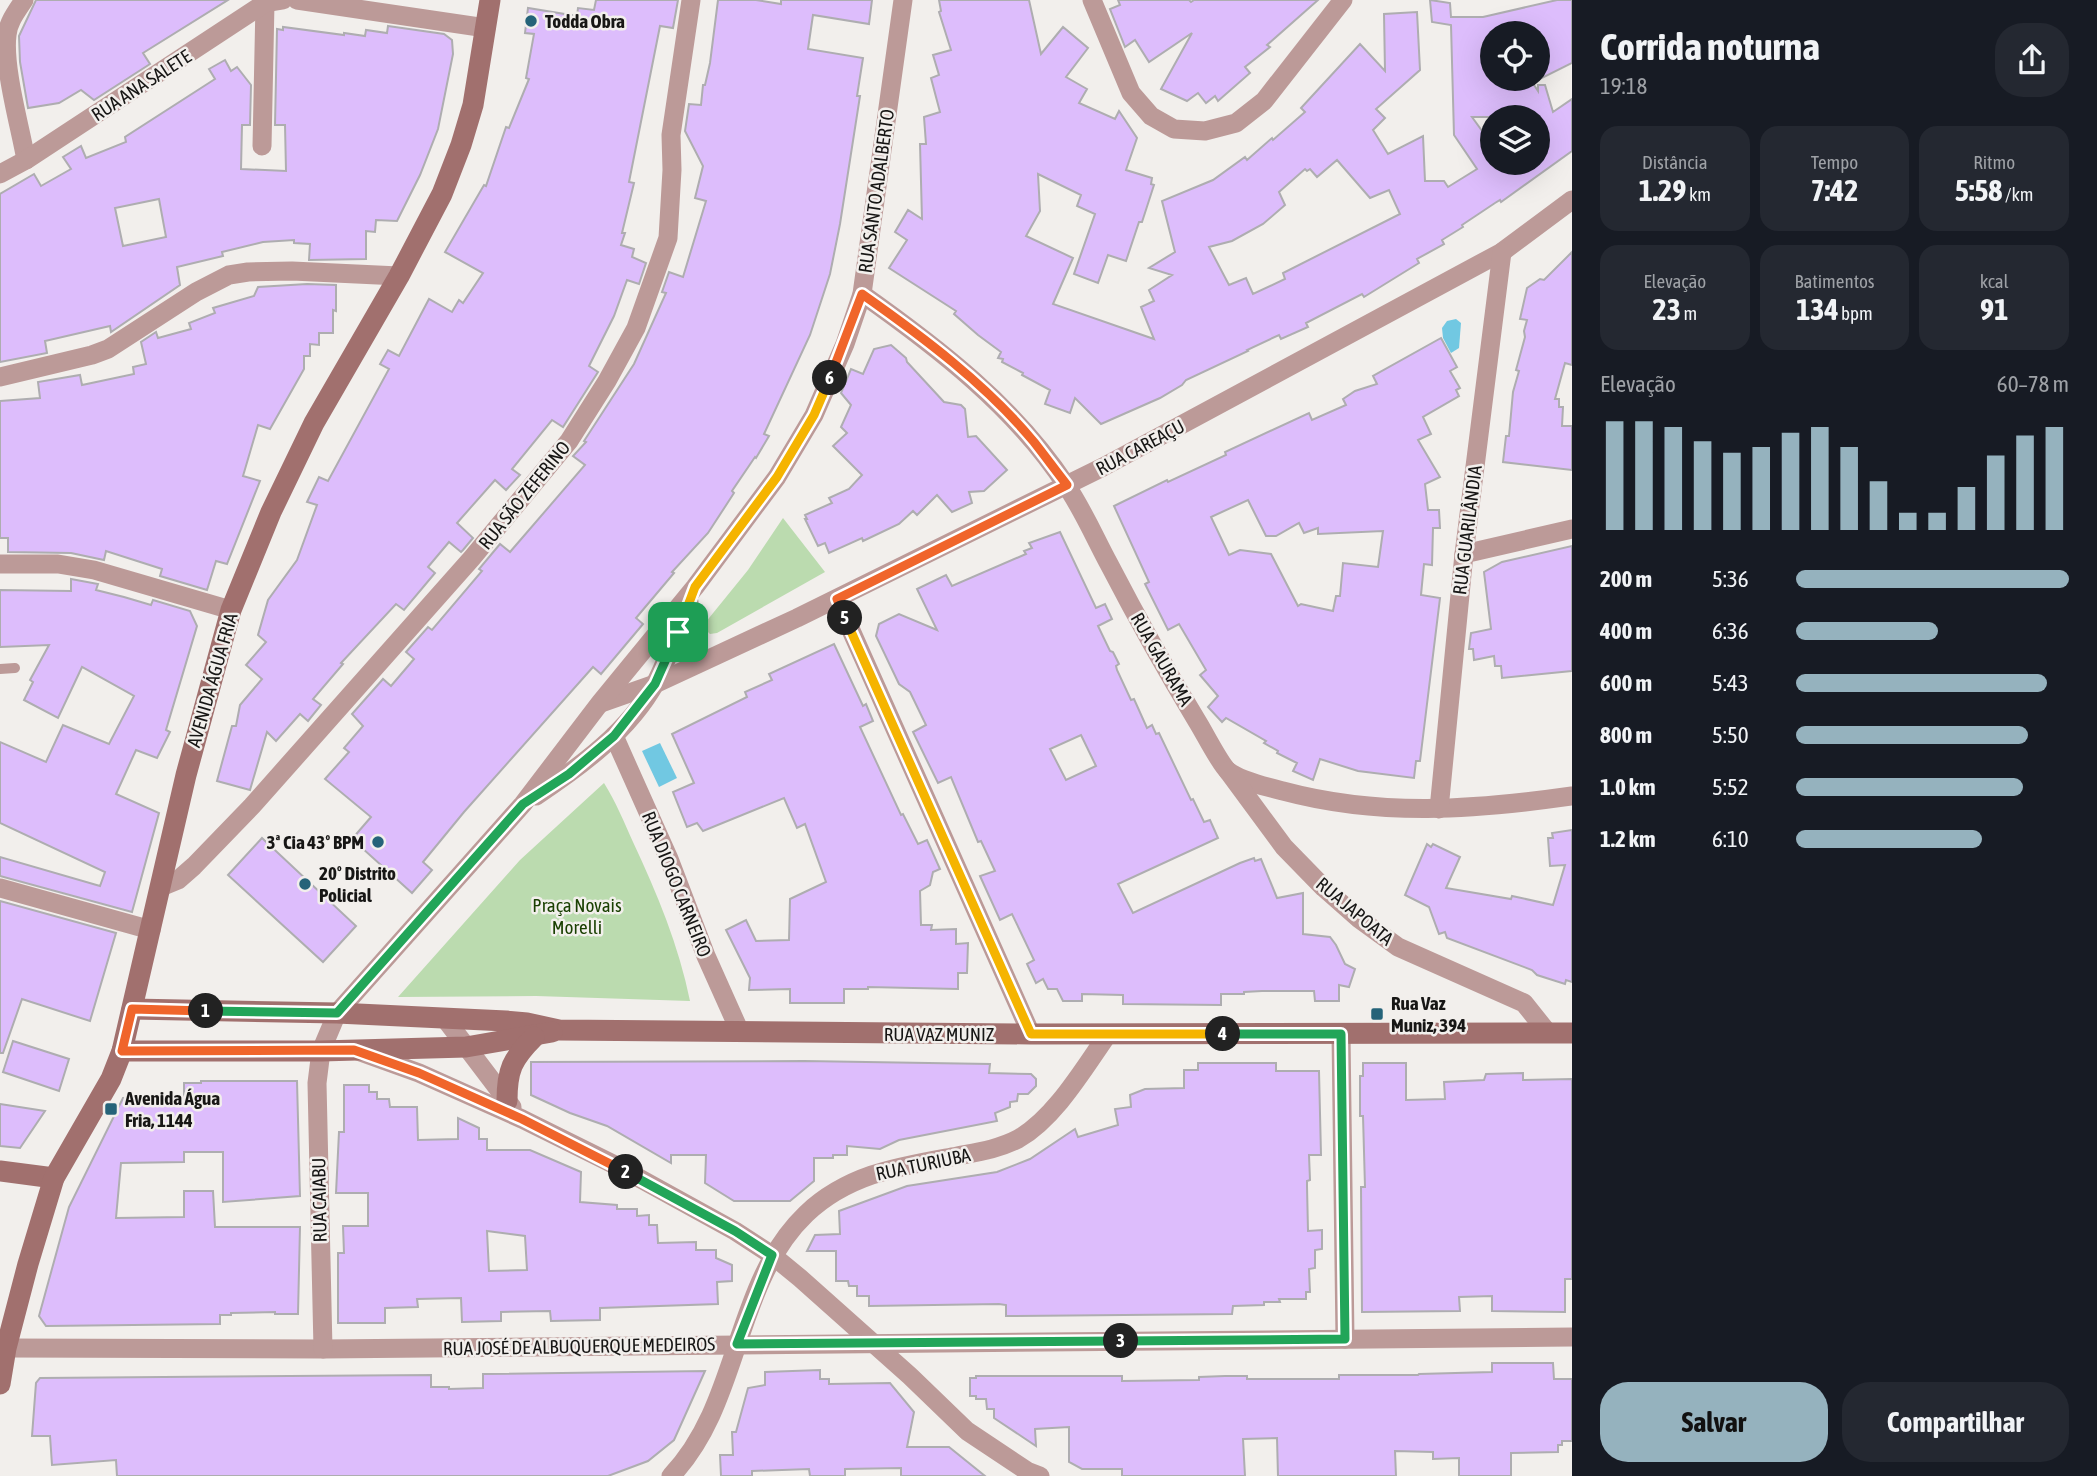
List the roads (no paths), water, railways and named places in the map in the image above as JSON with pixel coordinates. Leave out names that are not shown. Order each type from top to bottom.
[{"type":"street","points":[[24,0],[10,22],[7,35],[8,60],[26,160]]},
{"type":"street","points":[[297,0],[486,28]]},
{"type":"street","name":"AVENIDA ÁGUA FRIA","points":[[0,1384],[6,1349],[28,1264],[54,1178],[111,1079],[122,1051],[186,775],[232,610],[271,512],[314,423],[399,276],[442,194],[461,145],[475,95],[490,0]]},
{"type":"street","name":"RUA SÃO ZEFERINO","points":[[161,887],[178,880],[194,866],[252,806],[472,558],[569,440],[607,381],[636,328],[668,238],[673,170],[671,135],[691,0]]},
{"type":"street","name":"RUA SANTO ADALBERTO","points":[[600,703],[695,587],[777,477],[814,415],[845,344],[862,294],[903,0]]},
{"type":"street","points":[[1092,0],[1131,93],[1151,116],[1174,130],[1205,131],[1236,123],[1264,101],[1343,0]]},
{"type":"street","points":[[262,146],[274,2]]},
{"type":"street","name":"RUA ANA SALETE","points":[[0,174],[274,2]]},
{"type":"street","name":"RUA CAREAÇU","points":[[655,684],[837,599],[1067,485],[1502,251],[1572,200]]},
{"type":"street","name":"RUA GUARILÂNDIA","points":[[1439,809],[1464,554],[1502,251]]},
{"type":"street","points":[[0,377],[108,349],[196,292],[229,275],[292,271],[399,276]]},
{"type":"street","name":"RUA GAURAMA","points":[[862,294],[910,328],[994,400],[1033,441],[1067,485],[1163,666],[1228,770]]},
{"type":"street","points":[[1464,554],[1572,529]]},
{"type":"street","points":[[0,564],[58,564],[94,570],[232,610]]},
{"type":"street","name":"RUA SANTO ADALBERTO","points":[[655,684],[695,587]]},
{"type":"street","points":[[837,599],[1031,1034]]},
{"type":"street","points":[[321,1051],[337,1013],[523,804],[600,703],[655,684]]},
{"type":"street","points":[[523,804],[569,774],[614,736],[655,684]]},
{"type":"street","name":"RUA DIOGO CARNEIRO","points":[[614,736],[669,859],[706,956],[740,1032]]},
{"type":"street","points":[[1228,770],[1261,785],[1337,802],[1393,809],[1499,807],[1572,796]]},
{"type":"street","name":"RUA JAPOATA","points":[[1228,770],[1284,847],[1358,918],[1398,947],[1524,1003],[1548,1033]]},
{"type":"street","points":[[0,888],[151,930]]},
{"type":"street","name":"RUA VAZ MUNIZ","points":[[132,1009],[337,1013],[527,1023],[559,1030],[1031,1034],[1572,1033]]},
{"type":"street","points":[[446,1020],[522,1119]]},
{"type":"street","name":"RUA VAZ MUNIZ","points":[[122,1051],[321,1051],[466,1047],[534,1037],[559,1030]]},
{"type":"street","name":"RUA TURIUBA","points":[[671,1476],[687,1459],[710,1419],[772,1255],[790,1230],[830,1193],[856,1179],[889,1168],[988,1151],[1031,1131],[1065,1095],[1108,1034]]},
{"type":"street","points":[[1341,1034],[1345,1339]]},
{"type":"street","points":[[507,1101],[509,1071],[518,1054],[534,1037]]},
{"type":"street","points":[[354,1050],[419,1073],[522,1119],[682,1202],[772,1255],[873,1343],[967,1432],[1027,1471],[1040,1476]]},
{"type":"street","name":"RUA CAIABU","points":[[321,1051],[317,1083],[323,1349]]},
{"type":"street","points":[[0,1171],[54,1178]]},
{"type":"street","name":"RUA JOSÉ DE ALBUQUERQUE MEDEIROS","points":[[6,1349],[323,1349],[1572,1337]]},
{"type":"lane","points":[[0,669],[15,668]]},
{"type":"water","points":[[1456,319],[1461,323],[1459,348],[1451,353],[1443,338],[1442,328],[1447,321]]},
{"type":"water","points":[[660,743],[677,778],[659,787],[642,751]]},
{"type":"place","name":"Todda Obra","points":[[531,21]]},
{"type":"place","name":"3ª Cia 43º BPM","points":[[378,842]]},
{"type":"place","name":"20º Distrito Policial","points":[[305,884]]},
{"type":"place","name":"Rua Vaz Muniz, 394","points":[[1377,1014]]},
{"type":"place","name":"Avenida Água Fria, 1144","points":[[111,1109]]},
{"type":"park label","name":"Praça Novais Morelli","points":[[577,916]]}]
